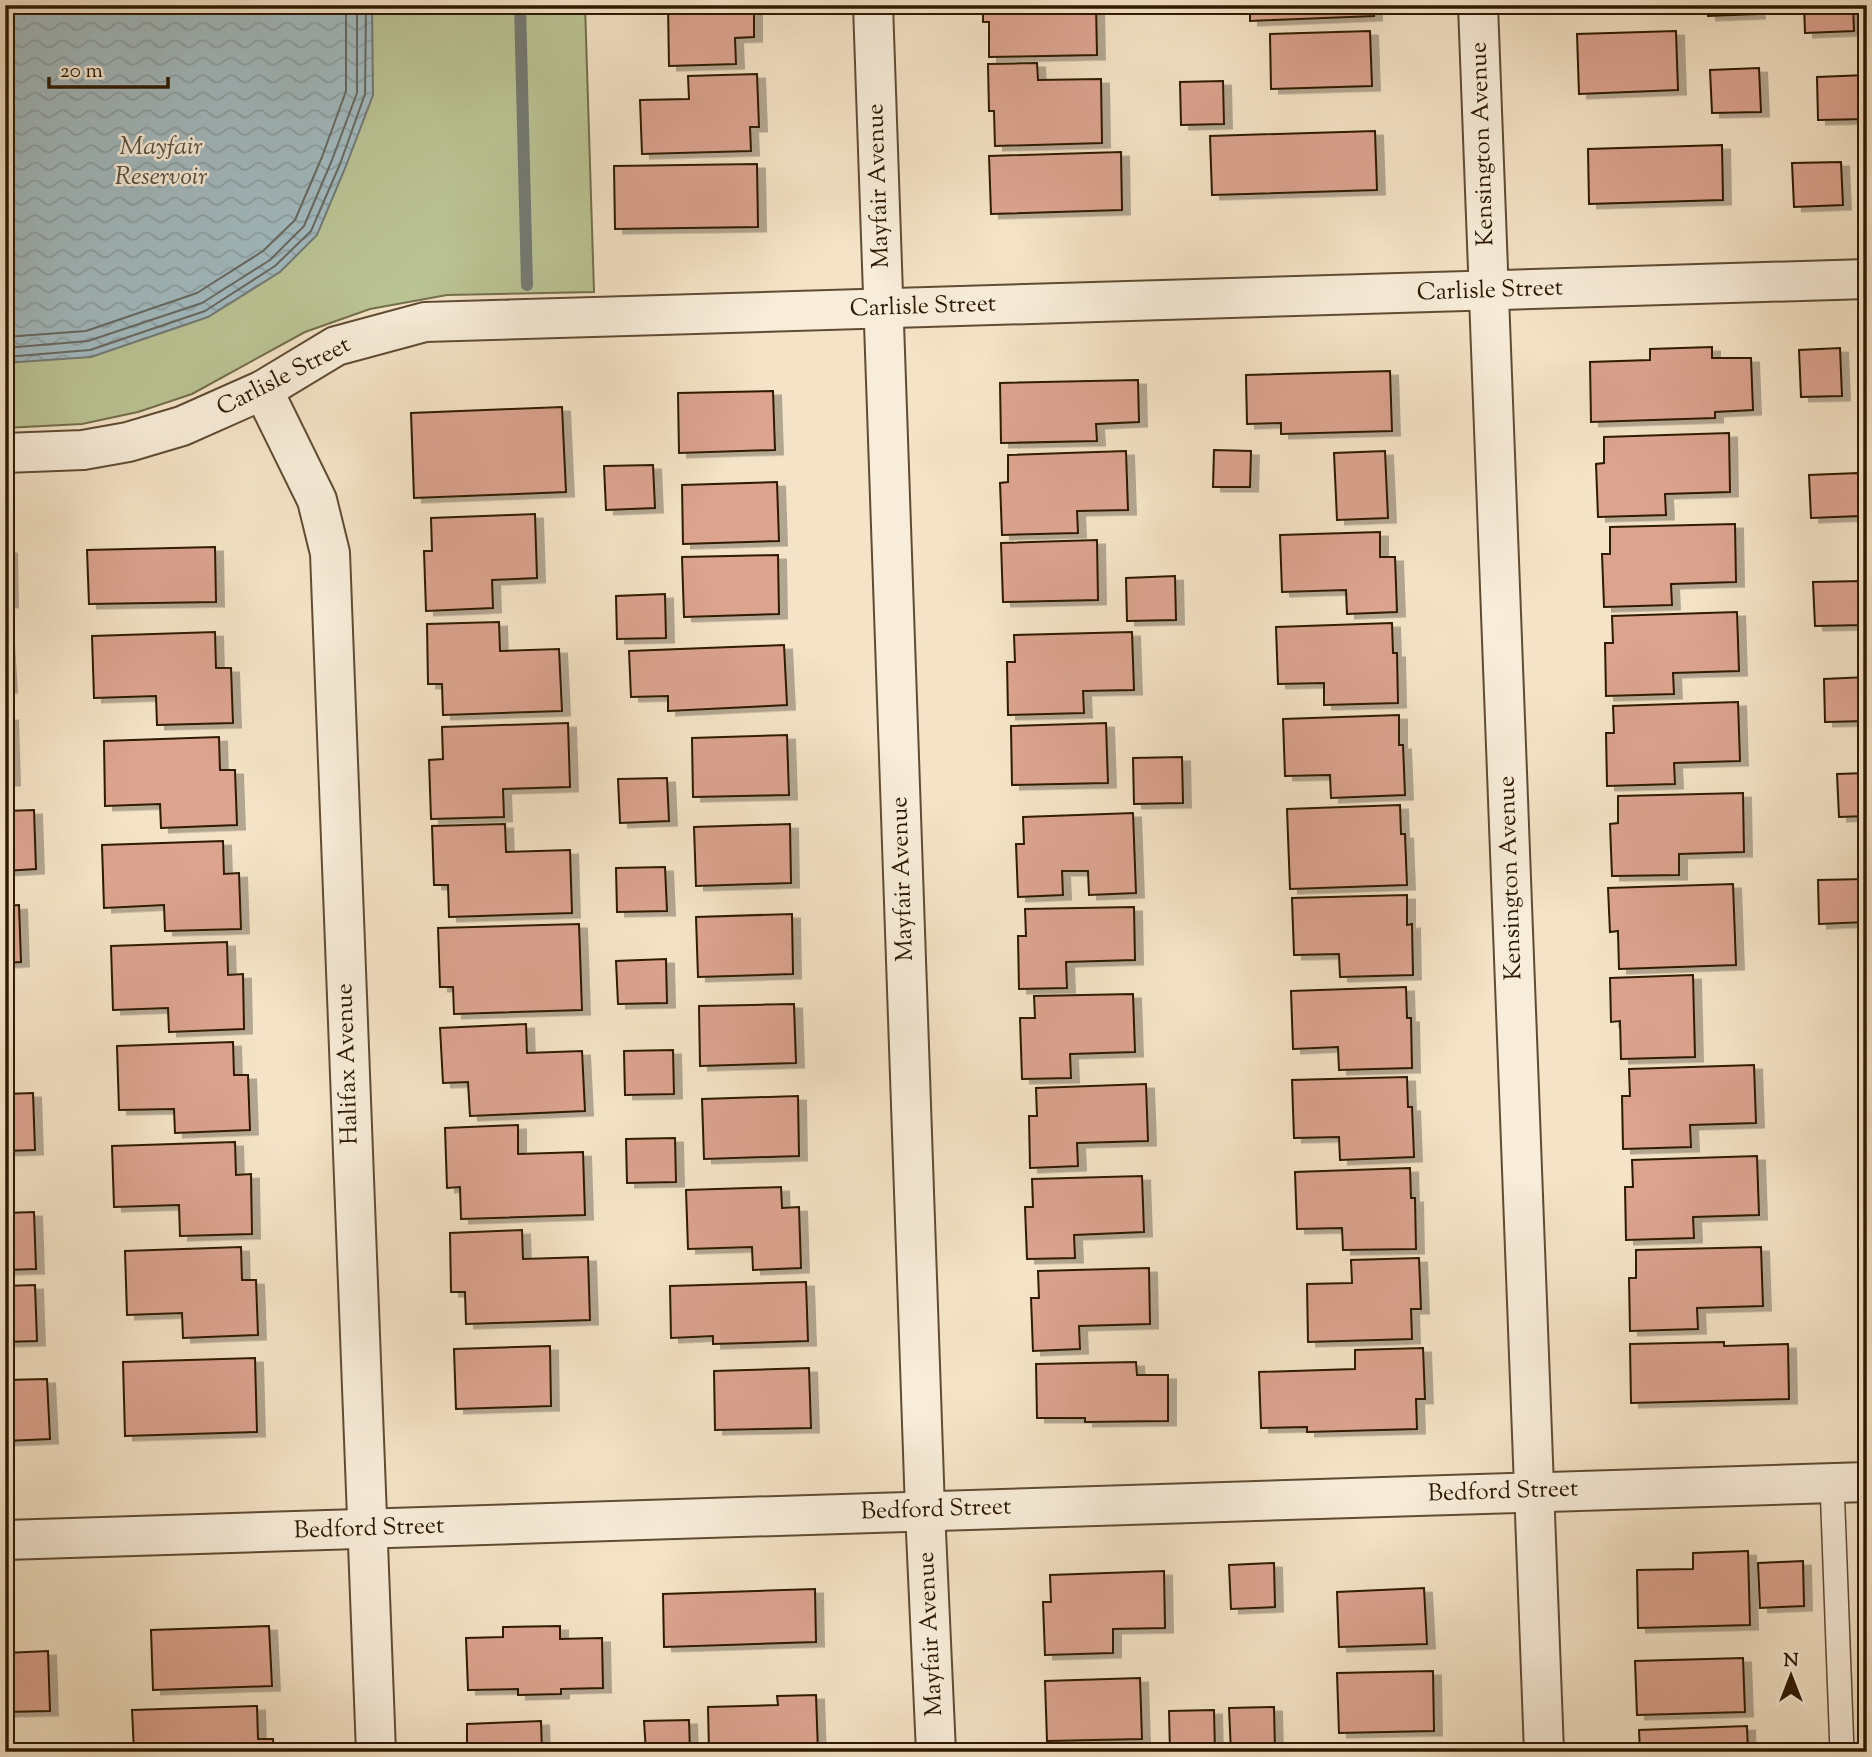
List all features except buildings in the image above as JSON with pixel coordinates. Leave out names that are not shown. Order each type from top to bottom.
[{"type":"street","name":"Mayfair Avenue","points":[[873,5],[925,1510],[936,1752]]},
{"type":"street","name":"Kensington Avenue","points":[[1478,5],[1544,1752]]},
{"type":"street","name":"Carlisle Street","points":[[5,453],[83,450],[128,442],[182,426],[263,390],[337,346],[425,322],[1867,279]]},
{"type":"street","name":"Halifax Avenue","points":[[263,390],[317,500],[330,553],[376,1752]]},
{"type":"street","name":"Bedford Street","points":[[5,1540],[1849,1482]]},
{"type":"lane","points":[[1842,1752],[1849,1482]]},
{"type":"green space","points":[[5,5],[585,5],[594,292],[447,295],[370,309],[305,332],[192,394],[138,412],[82,424],[5,428]]},
{"type":"water","name":"Mayfair Reservoir","points":[[5,5],[372,5],[373,95],[317,235],[280,272],[208,317],[91,357],[5,363]]},
{"type":"waterway","points":[[520,5],[527,285]]}]
